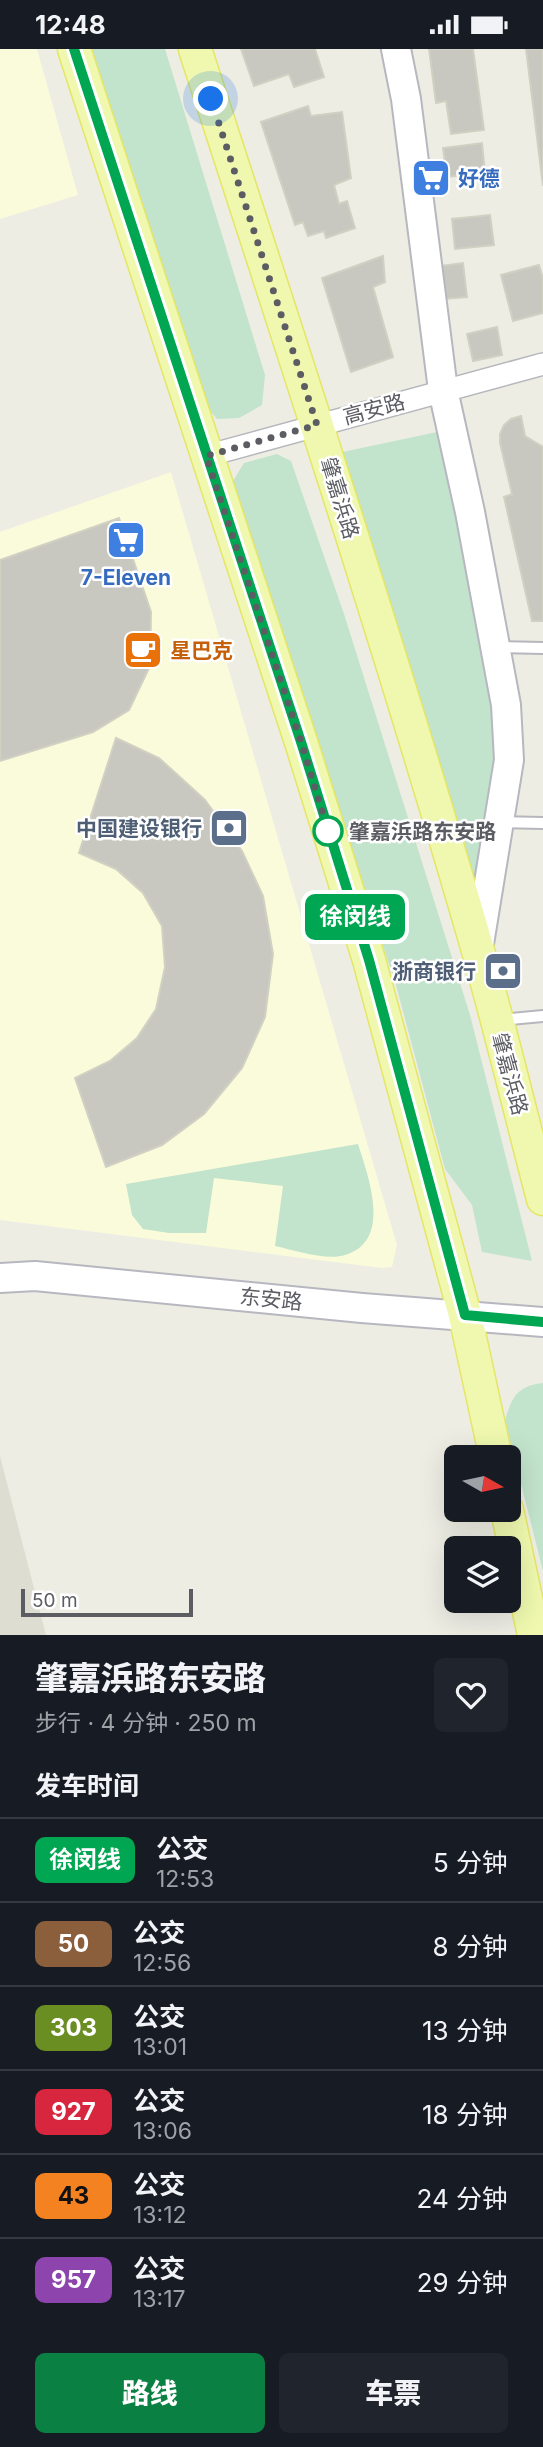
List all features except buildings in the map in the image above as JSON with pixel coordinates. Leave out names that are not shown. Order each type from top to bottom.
[{"type":"main road","points":[[74,49],[302,745],[369,960],[465,1315],[493,1445]]},
{"type":"main road","name":"肇嘉浜路","points":[[195,49],[317,425],[478,950],[543,1199]]},
{"type":"main road","points":[[510,1523],[534,1635]]},
{"type":"street","name":"肇嘉浜路","points":[[396,49],[406,99],[443,390],[506,705],[509,760],[478,950]]},
{"type":"street","name":"高安路","points":[[206,456],[543,364]]},
{"type":"street","name":"东安路","points":[[0,1277],[35,1276],[362,1308],[543,1322]]},
{"type":"lane","points":[[496,647],[543,648]]},
{"type":"lane","points":[[499,822],[543,823]]},
{"type":"lane","points":[[496,1020],[543,1016]]},
{"type":"shaded area","points":[[0,49],[37,49],[78,195],[0,219]]},
{"type":"shaded area","points":[[91,49],[165,49],[265,375],[262,405],[239,418],[217,419],[199,397]]},
{"type":"shaded area","points":[[437,432],[488,662],[496,724],[496,779],[474,899],[338,453]]},
{"type":"shaded area","points":[[277,454],[291,461],[344,614],[470,1015],[532,1261],[482,1252],[472,1205],[445,1169],[396,985],[230,486],[244,463]]},
{"type":"shaded area","points":[[171,472],[397,1245],[392,1267],[382,1268],[0,1220],[0,532]]},
{"type":"shaded area","points":[[358,1144],[371,1189],[373,1222],[369,1236],[360,1248],[345,1255],[320,1256],[275,1246],[283,1186],[214,1178],[206,1233],[169,1233],[143,1229],[132,1215],[126,1184]]},
{"type":"shaded area","points":[[543,1383],[543,1571],[522,1488],[522,1445],[511,1445],[505,1420],[517,1394]]},
{"type":"shaded area","points":[[0,1456],[46,1635],[0,1635]]},
{"type":"bus line","name":"徐闵线","points":[[74,49],[302,745],[369,960],[465,1315],[543,1322]]},
{"type":"place","name":"好德","points":[[431,178]]},
{"type":"place","name":"7-Eleven","points":[[126,540]]},
{"type":"place","name":"星巴克","points":[[143,650]]},
{"type":"place","name":"中国建设银行","points":[[229,828]]},
{"type":"place","name":"肇嘉浜路东安路","points":[[328,831]]},
{"type":"place","name":"浙商银行","points":[[503,971]]},
{"type":"route","points":[[211,99],[317,425],[206,456],[328,831]]}]
